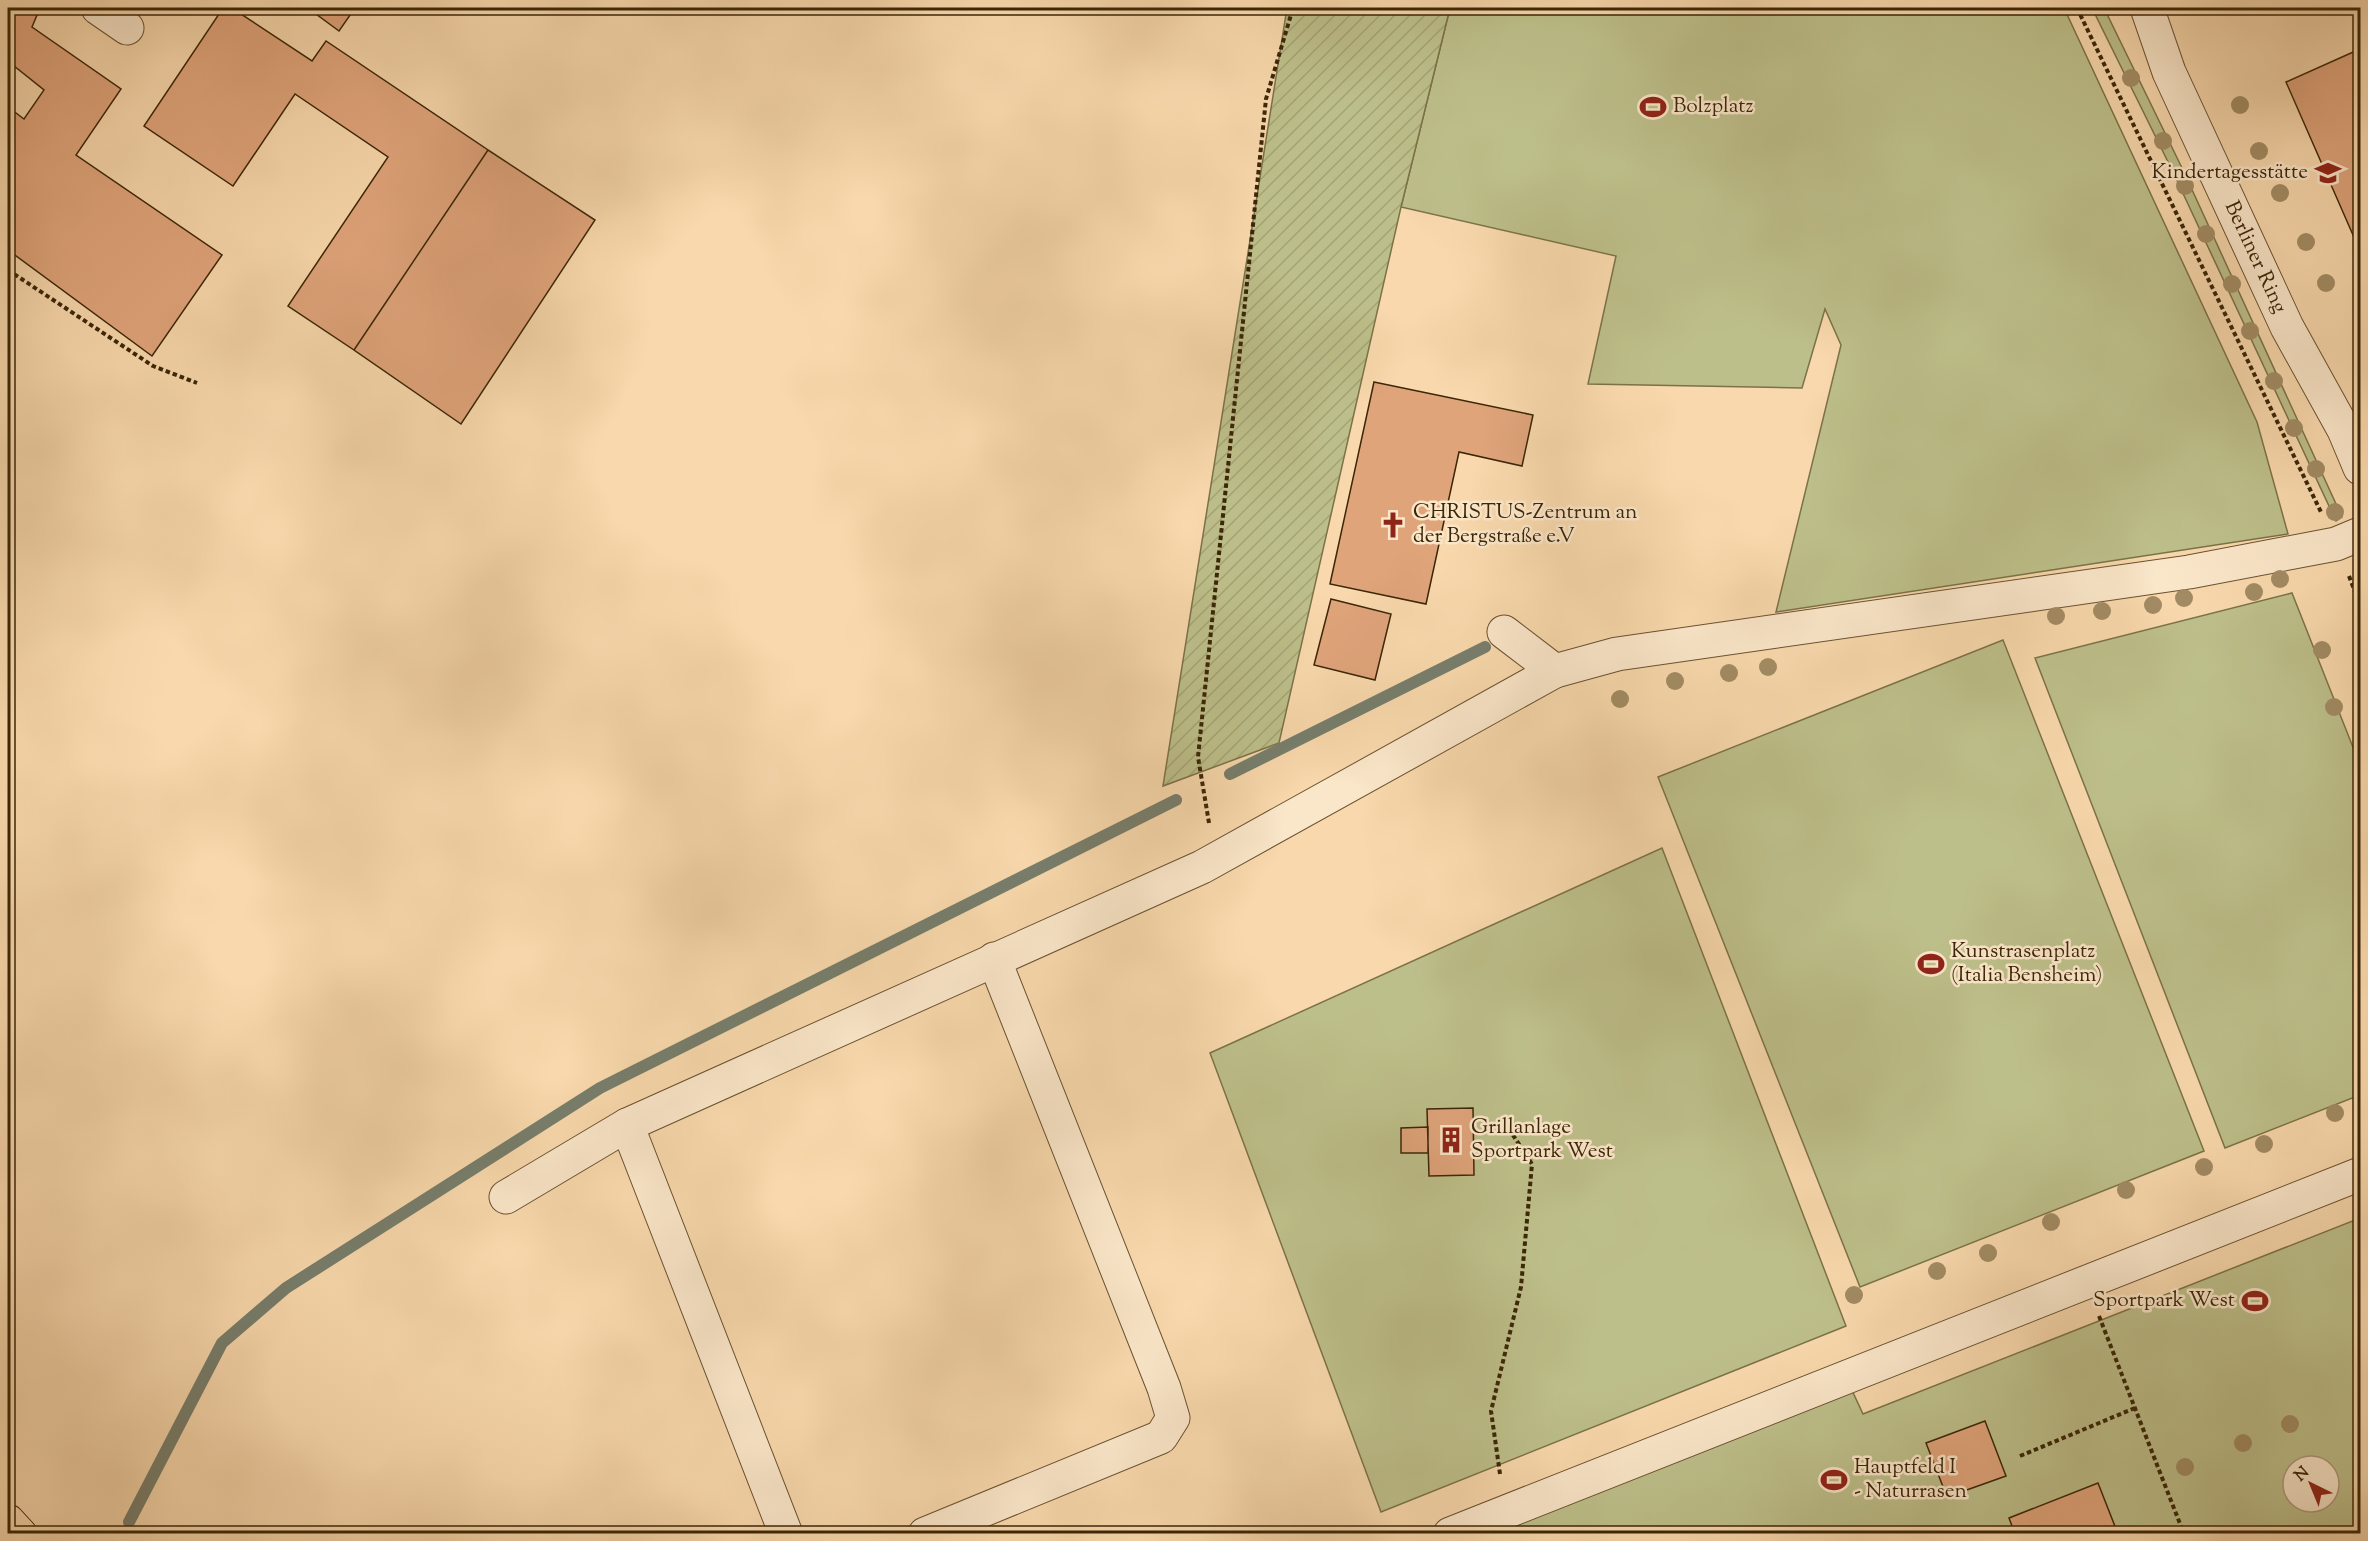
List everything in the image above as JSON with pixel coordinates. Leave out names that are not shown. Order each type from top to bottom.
[{"type":"highway","points":[[8,1521],[20,1533]]},
{"type":"street","points":[[98,8],[127,28]]},
{"type":"street","name":"Berliner Ring","points":[[2147,8],[2169,72],[2278,306],[2344,430],[2361,468]]},
{"type":"street","points":[[506,1197],[627,1125],[1215,860],[1556,671],[1617,654],[2189,572],[2348,539]]},
{"type":"street","points":[[1504,632],[1556,671]]},
{"type":"street","points":[[925,1533],[1161,1437],[1173,1418],[1164,1388],[994,959]]},
{"type":"street","points":[[627,1125],[786,1533]]},
{"type":"street","points":[[1450,1533],[2361,1174]]},
{"type":"path","points":[[1215,860],[1198,757],[1266,99],[1293,8]]},
{"type":"path","points":[[2076,8],[2348,539],[2361,605]]},
{"type":"path","points":[[8,270],[153,366],[197,383]]},
{"type":"path","points":[[1501,1117],[1532,1164],[1521,1287],[1491,1411],[1498,1470],[1515,1508]]},
{"type":"path","points":[[2086,1282],[2184,1533]]},
{"type":"path","points":[[2020,1456],[2135,1408]]},
{"type":"green space","points":[[1287,8],[1450,8],[1401,207],[1279,743],[1163,786]]},
{"type":"green space","points":[[1450,8],[2064,8],[2257,422],[2288,534],[1776,612],[1841,345],[1825,309],[1802,388],[1588,384],[1616,256],[1401,207]]},
{"type":"green space","points":[[2092,8],[2104,8],[2183,170],[2342,517],[2336,521],[2173,172]]},
{"type":"green space","points":[[2292,593],[2360,765],[2360,1095],[2225,1148],[2035,658]]},
{"type":"green space","name":"Kunstrasenplatz (Italia Bensheim)","points":[[2003,640],[2204,1151],[1860,1287],[1658,777]]},
{"type":"green space","points":[[1662,848],[1846,1326],[1381,1512],[1210,1053]]},
{"type":"green space","name":"Sportpark West","points":[[2360,1218],[2360,1533],[1448,1534],[1849,1384],[1863,1414]]},
{"type":"building","points":[[8,8],[40,8],[32,27],[121,89],[76,155],[222,255],[152,356],[8,250],[8,107],[24,119],[44,90],[9,62],[8,65]]},
{"type":"building","points":[[223,8],[232,8],[312,61],[326,41],[488,150],[354,350],[288,306],[388,157],[295,94],[233,186],[144,126]]},
{"type":"building","points":[[314,8],[355,8],[339,31],[312,11]]},
{"type":"building","points":[[2360,49],[2360,251],[2286,82]]},
{"type":"building","points":[[488,150],[595,220],[461,424],[354,350]]},
{"type":"building","name":"CHRISTUS-Zentrum an der Bergstraße e.V","points":[[1374,382],[1533,415],[1522,466],[1459,452],[1426,604],[1330,584]]},
{"type":"building","points":[[1331,599],[1391,614],[1375,680],[1314,665]]},
{"type":"building","name":"Grillanlage Sportpark West","points":[[1473,1108],[1474,1175],[1429,1176],[1427,1109]]},
{"type":"building","points":[[1428,1127],[1428,1153],[1401,1153],[1401,1128]]},
{"type":"building","points":[[1985,1421],[2006,1476],[1947,1497],[1926,1443]]},
{"type":"building","points":[[2098,1483],[2118,1534],[2015,1534],[2009,1518]]},
{"type":"waterway","points":[[1230,774],[1485,647]]},
{"type":"waterway","points":[[129,1522],[222,1343],[286,1288],[600,1088],[1176,800]]},
{"type":"place","name":"Bolzplatz","points":[[1653,107]]},
{"type":"place","name":"Kindertagesstätte","points":[[2328,173]]},
{"type":"place","name":"CHRISTUS-Zentrum an der Bergstraße e.V","points":[[1393,525]]},
{"type":"place","name":"Kunstrasenplatz (Italia Bensheim)","points":[[1931,964]]},
{"type":"place","name":"Grillanlage Sportpark West","points":[[1451,1140]]},
{"type":"place","name":"Sportpark West","points":[[2255,1301]]},
{"type":"place","name":"Hauptfeld I - Naturrasen","points":[[1834,1480]]}]
